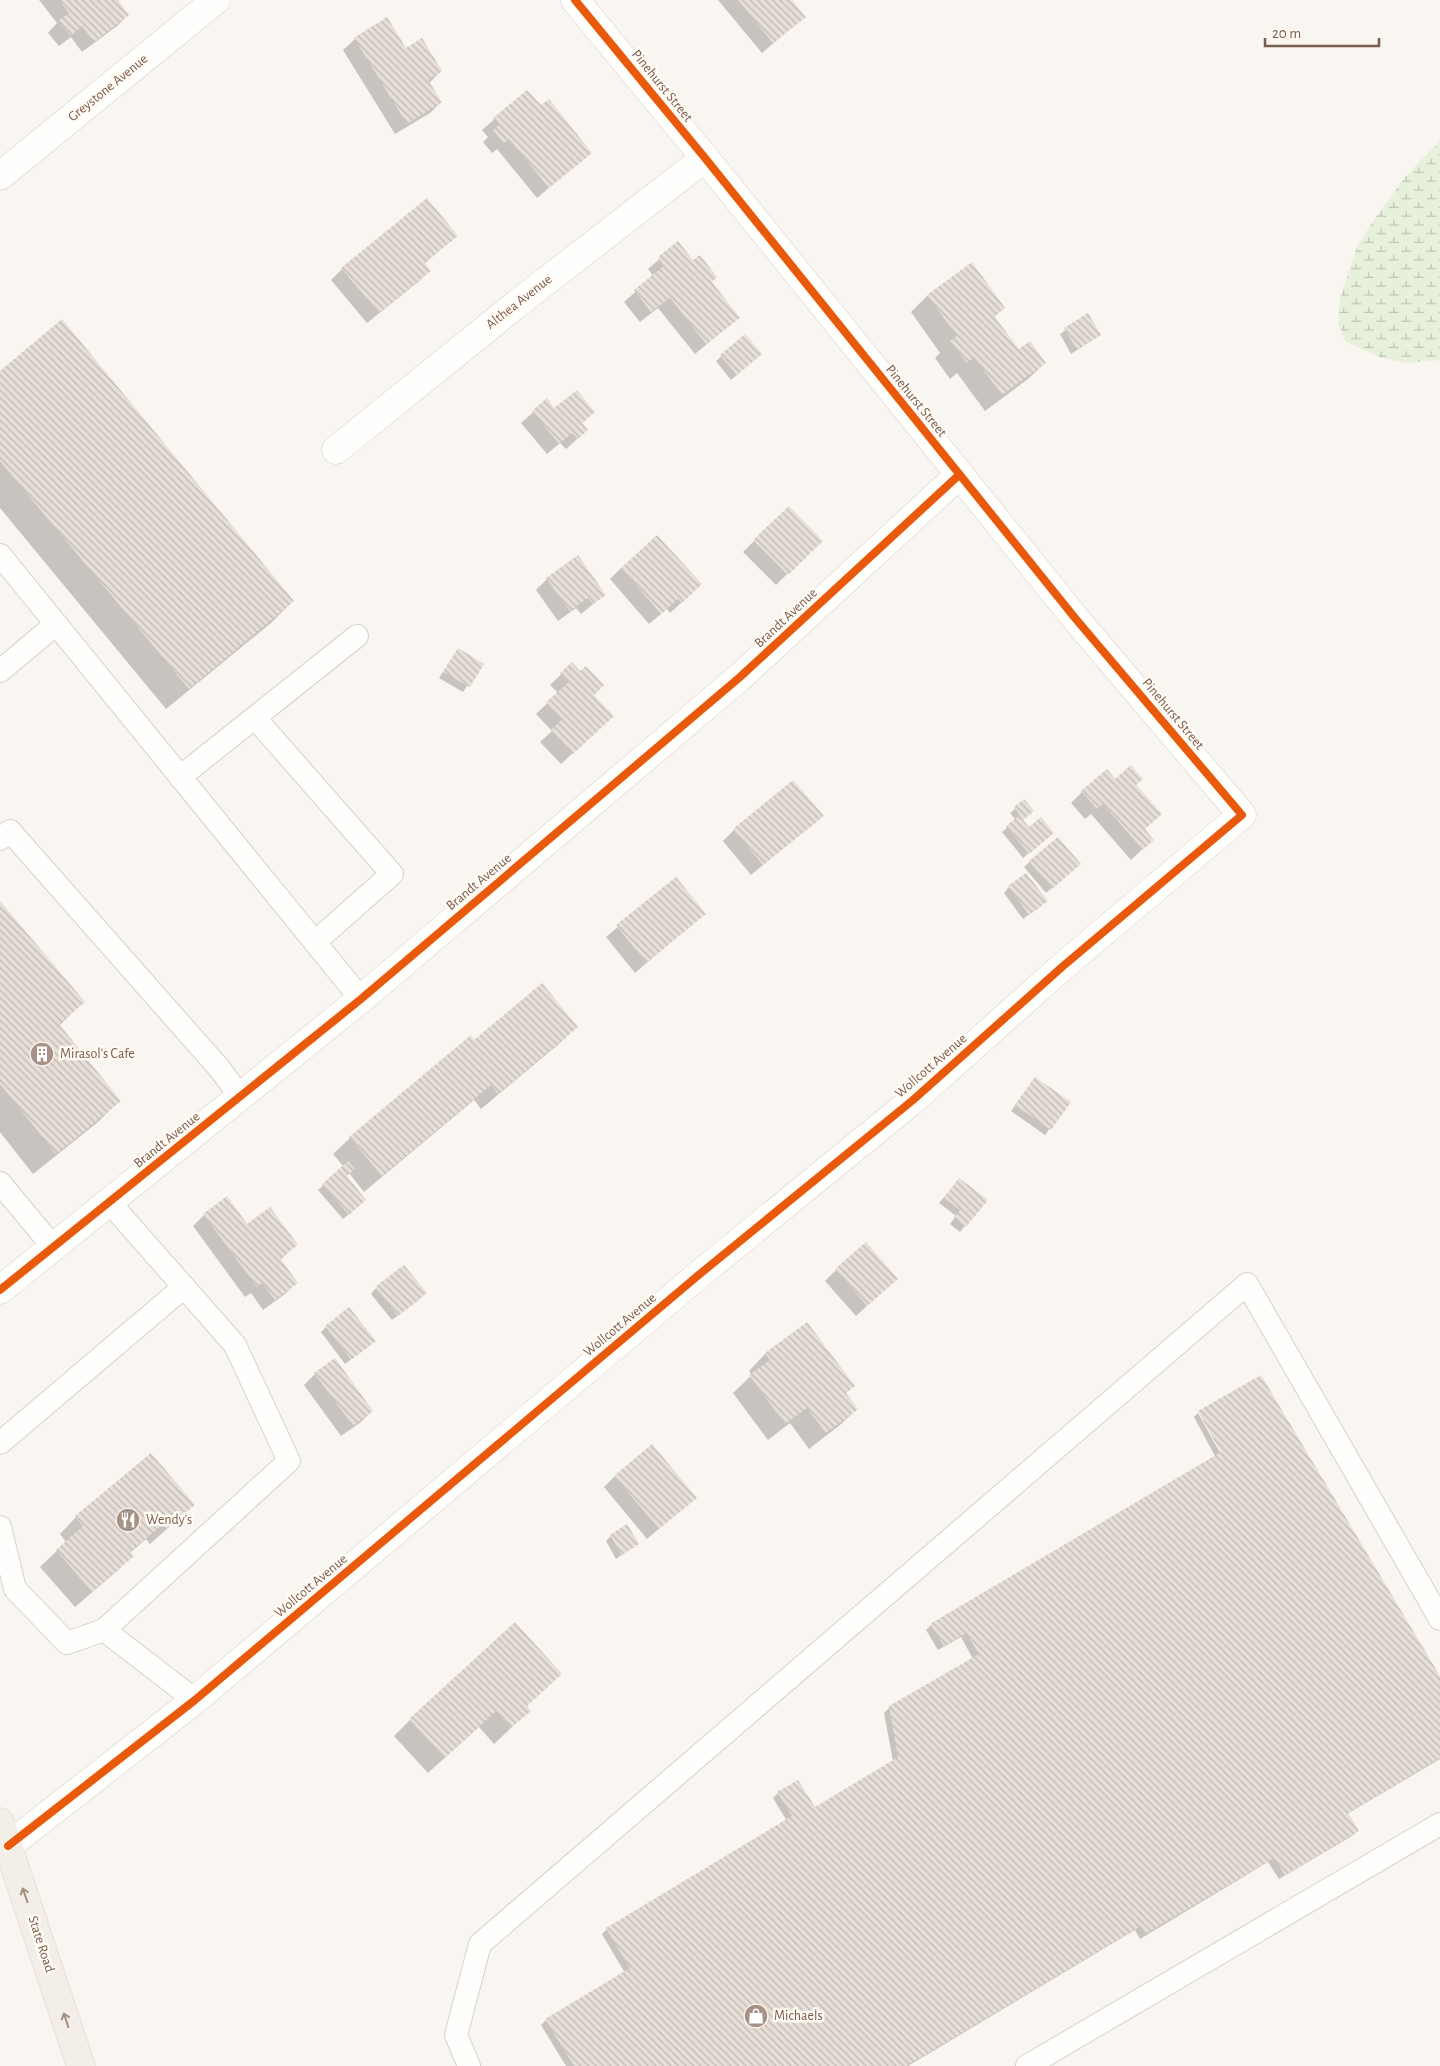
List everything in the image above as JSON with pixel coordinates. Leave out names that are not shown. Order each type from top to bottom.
[{"type":"main road","name":"State Road","points":[[4,1834],[81,2066]]},
{"type":"street","name":"Greystone Avenue","points":[[0,176],[216,0]]},
{"type":"street","name":"Pinehurst Street","points":[[575,0],[1076,618],[1242,815]]},
{"type":"street","name":"Althea Avenue","points":[[336,450],[523,299],[704,158]]},
{"type":"street","name":"Brandt Avenue","points":[[0,1290],[361,999],[740,677],[959,475]]},
{"type":"street","name":"Wollcott Avenue","points":[[4,1834],[195,1700],[693,1280],[913,1100],[1062,967],[1242,815]]},
{"type":"lane","points":[[0,556],[361,999]]},
{"type":"lane","points":[[0,671],[56,624]]},
{"type":"lane","points":[[180,777],[357,636]]},
{"type":"lane","points":[[255,718],[392,874],[314,942]]},
{"type":"lane","points":[[0,839],[10,831],[219,1068],[240,1096]]},
{"type":"lane","points":[[0,1183],[54,1248]]},
{"type":"lane","points":[[0,1527],[15,1589],[67,1643],[104,1630],[289,1460],[235,1345],[110,1203]]},
{"type":"lane","points":[[469,2066],[456,2035],[480,1944],[1247,1284],[1440,1619]]},
{"type":"lane","points":[[0,1443],[184,1287]]},
{"type":"lane","points":[[104,1630],[195,1700]]},
{"type":"lane","points":[[1027,2066],[1440,1824]]},
{"type":"green space","points":[[1440,141],[1440,360],[1408,363],[1382,358],[1346,342],[1338,324],[1340,298],[1357,247],[1371,224],[1405,177]]},
{"type":"building","points":[[59,0],[118,0],[129,15],[94,42],[82,26],[71,36],[58,21],[69,13]]},
{"type":"building","points":[[738,0],[792,0],[806,17],[773,43]]},
{"type":"building","points":[[387,17],[406,48],[422,38],[442,71],[428,80],[442,102],[407,124],[354,38]]},
{"type":"building","points":[[527,90],[541,105],[549,99],[592,153],[549,188],[509,139],[504,143],[493,130],[499,125],[493,118]]},
{"type":"building","points":[[427,198],[458,236],[424,263],[431,271],[379,313],[341,268]]},
{"type":"building","points":[[678,241],[693,260],[700,255],[717,277],[712,282],[740,318],[706,344],[670,298],[651,312],[634,290],[664,266],[658,257]]},
{"type":"building","points":[[972,262],[1005,308],[994,316],[1019,349],[1030,341],[1046,363],[1002,395],[974,357],[967,363],[950,341],[957,336],[927,295]]},
{"type":"building","points":[[1088,313],[1101,335],[1077,350],[1064,328]]},
{"type":"building","points":[[62,319],[294,601],[189,689],[0,461],[0,371]]},
{"type":"building","points":[[745,334],[762,354],[737,375],[720,355]]},
{"type":"building","points":[[577,390],[595,412],[582,423],[588,430],[578,439],[572,433],[559,444],[532,411],[547,398],[554,408]]},
{"type":"building","points":[[789,506],[823,541],[788,575],[753,540]]},
{"type":"building","points":[[657,535],[702,584],[682,603],[678,599],[661,614],[621,568]]},
{"type":"building","points":[[578,555],[606,595],[593,604],[588,598],[570,611],[546,578]]},
{"type":"building","points":[[458,648],[484,664],[470,687],[443,672]]},
{"type":"building","points":[[572,662],[580,671],[586,666],[604,685],[594,695],[614,716],[573,754],[551,730],[562,719],[546,702],[569,682],[560,673]]},
{"type":"building","points":[[1131,765],[1143,779],[1136,785],[1162,814],[1145,829],[1154,840],[1143,850],[1103,804],[1097,809],[1081,791],[1107,769],[1115,779]]},
{"type":"building","points":[[793,780],[824,816],[763,865],[733,829]]},
{"type":"building","points":[[1024,799],[1034,811],[1023,820],[1029,827],[1041,817],[1054,833],[1029,854],[1006,826],[1020,815],[1014,807]]},
{"type":"building","points":[[1058,837],[1081,864],[1052,889],[1029,861]]},
{"type":"building","points":[[1026,873],[1048,901],[1029,915],[1008,886]]},
{"type":"building","points":[[676,877],[706,914],[646,963],[616,925]]},
{"type":"building","name":"Mirasol's Cafe","points":[[0,901],[85,1002],[59,1024],[121,1101],[56,1154],[0,1084]]},
{"type":"building","points":[[542,983],[578,1027],[498,1094],[491,1085],[382,1176],[349,1137],[471,1035],[474,1040]]},
{"type":"building","points":[[1035,1077],[1071,1102],[1051,1130],[1015,1105]]},
{"type":"building","points":[[348,1161],[355,1169],[347,1176],[366,1200],[349,1215],[322,1184]]},
{"type":"building","points":[[959,1178],[988,1200],[966,1227],[954,1218],[960,1210],[944,1198]]},
{"type":"building","points":[[227,1196],[247,1224],[270,1207],[298,1245],[280,1258],[298,1283],[275,1300],[262,1283],[257,1287],[203,1214]]},
{"type":"building","points":[[866,1242],[898,1279],[867,1306],[835,1269]]},
{"type":"building","points":[[404,1265],[427,1293],[398,1316],[375,1287]]},
{"type":"building","points":[[349,1307],[376,1341],[351,1360],[325,1326]]},
{"type":"building","points":[[807,1322],[855,1386],[846,1393],[858,1409],[826,1433],[807,1408],[785,1424],[749,1375],[770,1360],[765,1353]]},
{"type":"building","points":[[335,1358],[373,1411],[353,1426],[314,1373]]},
{"type":"building","points":[[1261,1375],[1440,1676],[1440,1758],[1348,1813],[1359,1831],[1285,1875],[1274,1858],[1145,1934],[1141,1926],[906,2066],[574,2066],[545,2019],[630,1968],[606,1928],[792,1816],[777,1792],[798,1780],[815,1807],[898,1757],[889,1706],[979,1654],[966,1633],[944,1646],[930,1624],[1221,1452],[1198,1411]]},
{"type":"building","points":[[652,1444],[697,1498],[659,1529],[614,1476]]},
{"type":"building","name":"Wendy's","points":[[151,1453],[195,1505],[167,1528],[163,1524],[130,1552],[134,1556],[92,1592],[56,1550],[83,1526],[75,1516]]},
{"type":"building","points":[[627,1524],[639,1544],[622,1555],[610,1535]]},
{"type":"building","points":[[515,1622],[562,1674],[527,1706],[531,1711],[511,1728],[496,1711],[445,1758],[409,1719]]},
{"type":"cycle path","points":[[8,1846],[195,1700],[701,1273],[913,1100],[1062,967],[1242,815],[1075,618],[705,158],[575,0]]},
{"type":"cycle path","points":[[0,1290],[361,999],[740,677],[959,475]]},
{"type":"place","name":"Mirasol's Cafe","points":[[42,1054]]},
{"type":"place","name":"Wendy's","points":[[128,1520]]},
{"type":"place","name":"Michaels","points":[[756,2016]]}]
